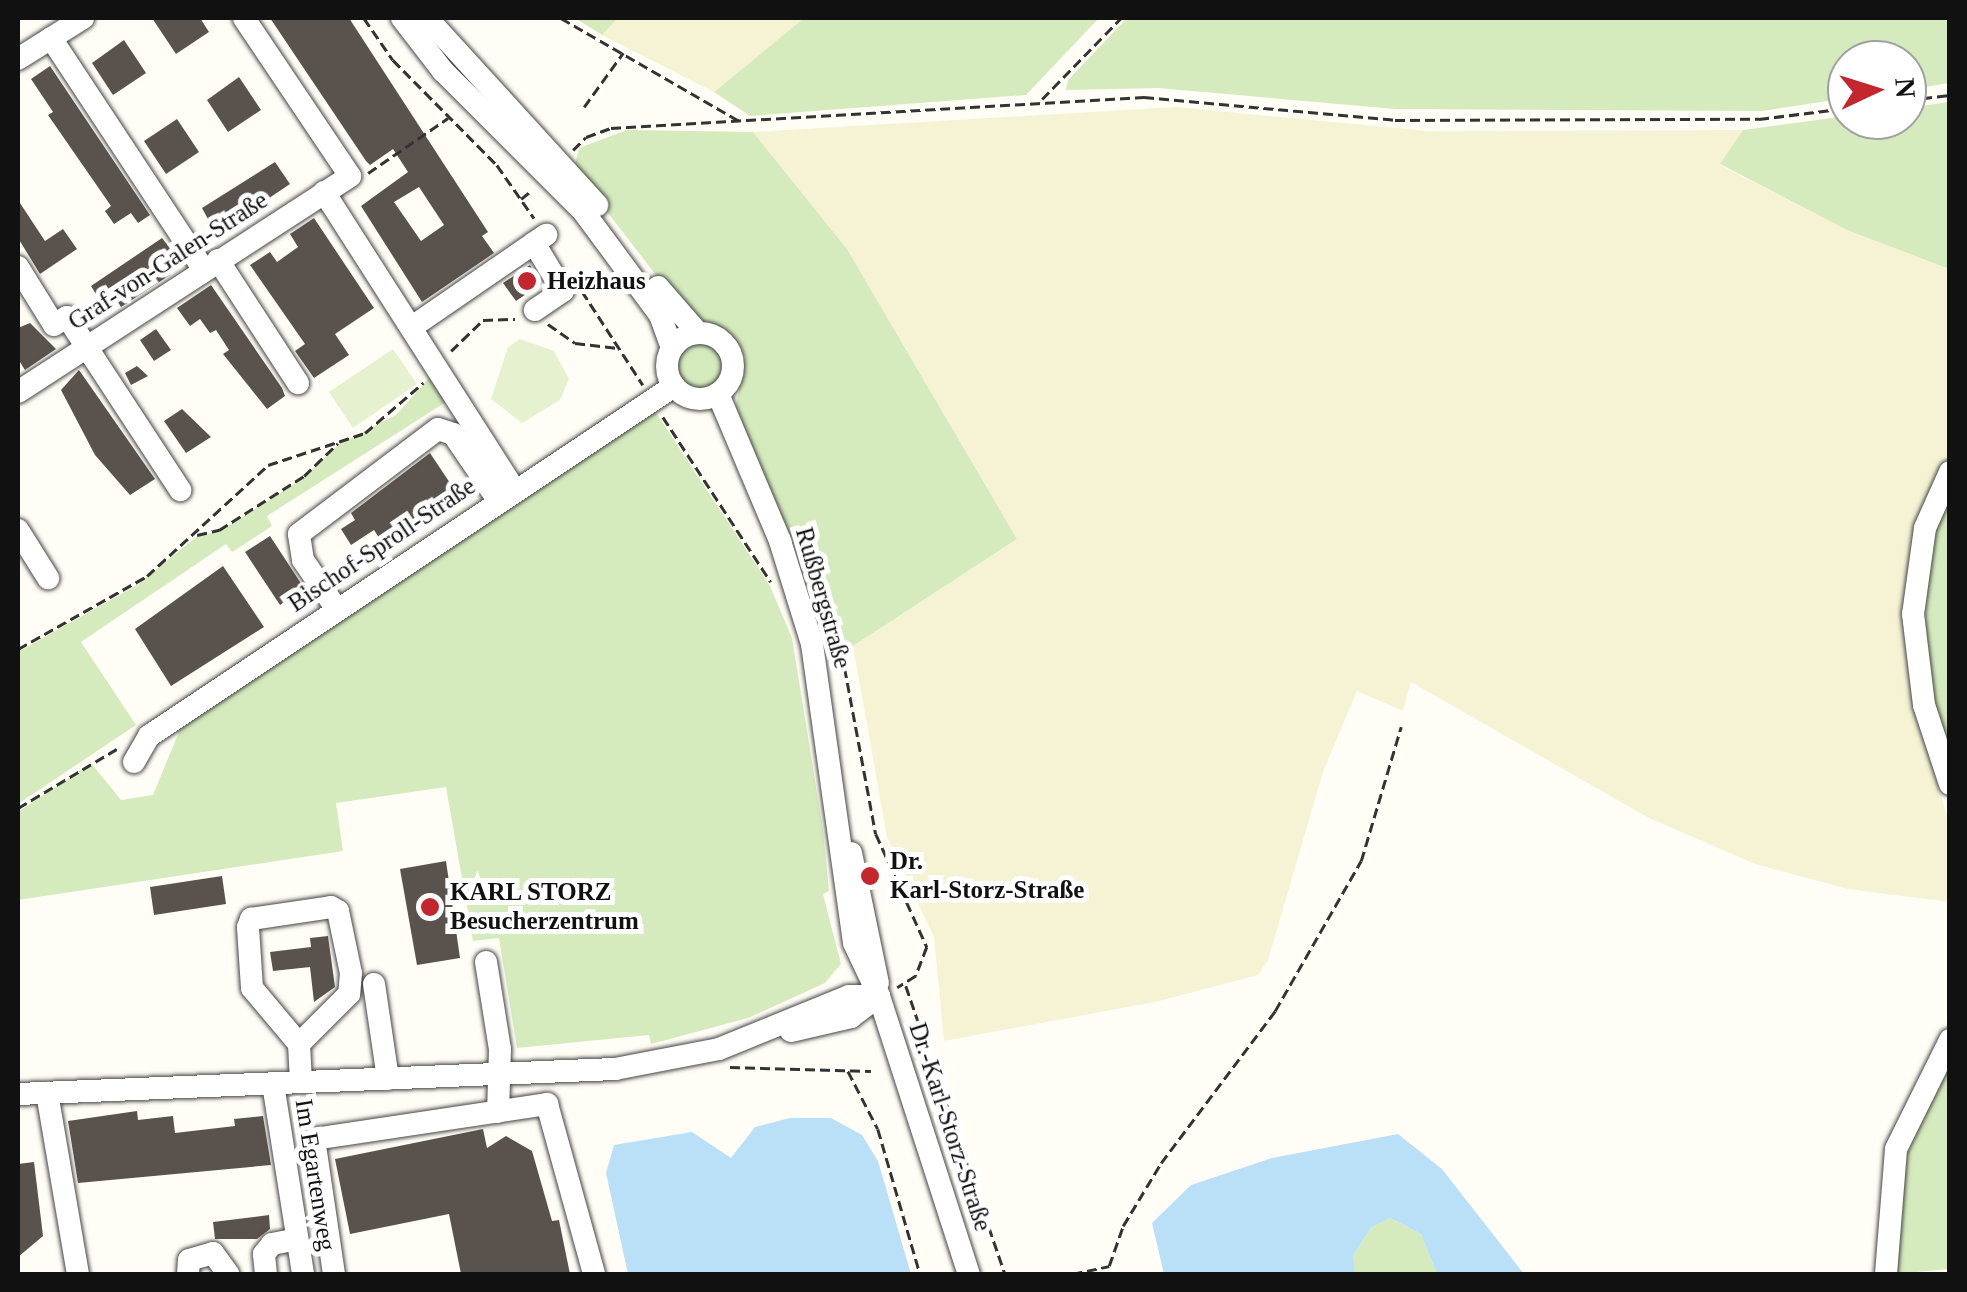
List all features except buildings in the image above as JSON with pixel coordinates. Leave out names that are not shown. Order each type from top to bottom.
[{"type":"street","points":[[18,60],[83,18]]},
{"type":"street","points":[[244,18],[350,176]]},
{"type":"street","points":[[402,18],[443,71],[555,169],[660,316],[672,348],[667,368],[674,386],[694,399],[718,394],[730,380],[733,360],[717,338],[698,333],[427,18]]},
{"type":"street","points":[[51,38],[298,383]]},
{"type":"street","name":"Graf-von-Galen-Straße","points":[[18,392],[350,176]]},
{"type":"street","points":[[324,192],[439,365],[506,495]]},
{"type":"street","points":[[412,327],[540,239],[564,291],[528,317]]},
{"type":"street","points":[[18,266],[54,325],[67,317],[180,490]]},
{"type":"street","points":[[672,348],[698,333]]},
{"type":"street","name":"Bischof-Sproll-Straße","points":[[134,762],[150,736],[336,608],[674,386]]},
{"type":"street","name":"Rußbergstraße","points":[[718,394],[780,542],[812,644],[842,826],[854,943],[887,992]]},
{"type":"street","points":[[336,608],[303,560],[298,534],[438,429],[453,434],[506,495]]},
{"type":"street","points":[[1950,472],[1924,528],[1913,614],[1924,706],[1950,784]]},
{"type":"street","points":[[18,530],[48,578]]},
{"type":"street","points":[[298,1044],[349,994],[351,973],[338,911],[330,908],[251,919],[248,927],[252,988],[298,1044],[300,1082]]},
{"type":"street","points":[[486,962],[500,1049],[495,1074],[498,1112]]},
{"type":"street","points":[[374,984],[388,1079]]},
{"type":"street","points":[[18,1094],[616,1069],[719,1049],[766,1034],[849,996],[887,992]]},
{"type":"street","name":"Dr.-Karl-Storz-Straße","points":[[887,992],[969,1274]]},
{"type":"street","points":[[1886,1274],[1896,1149],[1950,1040]]},
{"type":"street","name":"Im Egartenweg","points":[[273,1084],[303,1274]]},
{"type":"street","points":[[47,1093],[78,1274]]},
{"type":"street","points":[[334,1274],[310,1147],[314,1138],[547,1104],[594,1274]]},
{"type":"street","points":[[266,1274],[264,1254],[272,1244],[297,1238]]},
{"type":"street","points":[[188,1274],[189,1260],[214,1253],[228,1274]]},
{"type":"path","points":[[364,18],[393,60],[497,164],[521,199],[540,239]]},
{"type":"path","points":[[561,18],[742,122]]},
{"type":"path","points":[[1040,101],[1122,18]]},
{"type":"path","points":[[584,107],[622,53]]},
{"type":"path","points":[[521,199],[598,130],[1144,96],[1396,120],[1759,120],[1827,111]]},
{"type":"path","points":[[350,176],[358,180],[448,118]]},
{"type":"path","points":[[578,283],[779,594]]},
{"type":"path","points":[[18,649],[146,576],[196,535],[216,507],[268,465],[380,424],[483,320],[528,317],[574,343],[619,348]]},
{"type":"path","points":[[196,535],[218,530],[279,492],[339,442]]},
{"type":"path","points":[[842,653],[876,834],[927,947],[926,959],[906,985],[887,992]]},
{"type":"path","points":[[1072,1274],[1110,1266],[1123,1226],[1161,1163],[1275,1012],[1361,862],[1401,727]]},
{"type":"path","points":[[18,808],[92,759],[150,736]]},
{"type":"path","points":[[906,985],[1005,1274]]},
{"type":"path","points":[[719,1049],[727,1066],[743,1071],[871,1071]]},
{"type":"path","points":[[848,1071],[878,1129],[920,1274]]},
{"type":"shaded area","points":[[618,18],[804,18],[714,92],[602,35]]},
{"type":"shaded area","points":[[1176,107],[1428,131],[1743,130],[1720,165],[1847,230],[1949,269],[1949,455],[1921,513],[1921,730],[1949,822],[1949,902],[1848,889],[1755,864],[1649,818],[1411,682],[1403,711],[1357,691],[1323,772],[1268,960],[1258,975],[1155,1002],[944,1041],[934,937],[887,837],[853,646],[1017,539],[847,249],[753,132]]},
{"type":"green space","points":[[575,18],[618,18],[602,35]]},
{"type":"green space","points":[[804,18],[1099,18],[1026,95],[750,116],[714,92]]},
{"type":"green space","points":[[1127,18],[1949,18],[1949,83],[1927,87],[1927,40],[1827,40],[1827,101],[1762,111],[1395,109],[1158,88],[1066,90],[1068,80]]},
{"type":"green space","points":[[1949,102],[1949,269],[1847,230],[1720,164],[1743,130],[1827,119],[1827,140],[1927,140],[1927,105]]},
{"type":"green space","points":[[627,130],[753,132],[847,249],[1017,539],[853,646],[836,646],[829,620],[811,604],[736,406],[745,356],[724,329],[686,314],[574,169],[579,148]]},
{"type":"green space","points":[[520,339],[554,351],[569,379],[560,400],[522,423],[491,399],[508,347]]},
{"type":"green space","points":[[701,341],[718,349],[726,366],[718,383],[701,391],[684,383],[676,366],[684,349]]},
{"type":"green space","points":[[393,349],[417,384],[353,428],[329,392]]},
{"type":"green space","points":[[430,377],[446,402],[267,516],[272,526],[232,552],[226,544],[81,642],[136,725],[18,804],[18,652],[137,585],[196,537],[222,530],[302,479],[339,444],[396,415]]},
{"type":"green space","points":[[655,411],[770,586],[792,638],[823,830],[829,891],[823,894],[841,964],[825,983],[748,1018],[651,1044],[649,1035],[517,1048],[499,938],[473,941],[446,787],[336,803],[343,851],[18,900],[18,812],[91,763],[121,800],[153,795],[183,722]]},
{"type":"green space","points":[[1949,498],[1949,754],[1934,705],[1923,596],[1929,549]]},
{"type":"green space","points":[[1949,1065],[1949,1269],[1895,1274],[1903,1160]]},
{"type":"green space","points":[[1390,1218],[1421,1234],[1437,1274],[1352,1272],[1353,1255],[1371,1228]]},
{"type":"water","points":[[790,1118],[831,1118],[862,1135],[878,1161],[911,1274],[628,1274],[606,1173],[614,1145],[692,1132],[731,1158],[755,1127]]},
{"type":"water","points":[[1398,1134],[1442,1169],[1524,1274],[1437,1274],[1421,1234],[1390,1218],[1371,1228],[1353,1255],[1355,1274],[1164,1274],[1152,1223],[1191,1185],[1272,1158]]},
{"type":"place","name":"Heizhaus","points":[[527,281]]},
{"type":"place","name":"Dr. Karl-Storz-Straße","points":[[870,876]]},
{"type":"place","name":"KARL STORZ Besucherzentrum","points":[[430,907]]}]
